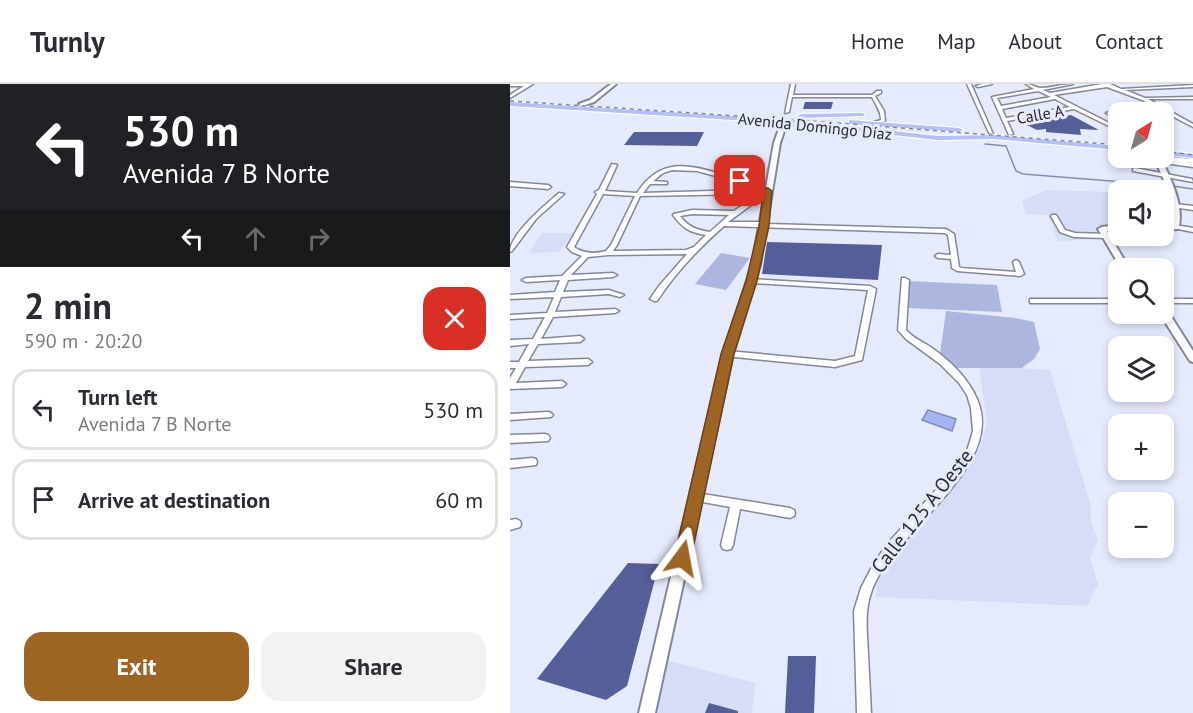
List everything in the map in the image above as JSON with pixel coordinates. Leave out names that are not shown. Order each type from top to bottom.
[{"type":"main road","name":"Avenida Domingo Díaz","points":[[511,99],[954,129],[1108,146]]},
{"type":"main road","name":"Avenida Domingo Díaz","points":[[511,99],[778,121],[792,117],[829,128],[897,135],[994,137],[1108,146]]},
{"type":"main road","points":[[792,117],[859,115],[871,117],[876,123]]},
{"type":"main road","points":[[763,117],[778,121]]},
{"type":"main road","points":[[822,120],[881,126],[889,129],[878,132],[829,128]]},
{"type":"main road","points":[[954,129],[908,128],[903,130],[910,134],[964,137]]},
{"type":"main road","points":[[1174,155],[1193,154]]},
{"type":"street","points":[[596,105],[614,84]]},
{"type":"street","points":[[582,104],[604,95],[620,84]]},
{"type":"street","points":[[647,713],[728,354],[752,281],[764,225],[778,121],[792,117],[793,84]]},
{"type":"street","points":[[969,84],[989,133]]},
{"type":"street","points":[[978,86],[990,84]]},
{"type":"street","points":[[1028,84],[1108,125]]},
{"type":"street","points":[[1011,134],[994,96],[1071,84]]},
{"type":"street","points":[[1135,84],[1144,88]]},
{"type":"street","points":[[510,85],[530,85]]},
{"type":"street","points":[[511,99],[530,85]]},
{"type":"street","points":[[1049,95],[1107,85],[1144,99],[1193,126]]},
{"type":"street","points":[[1119,89],[1193,86]]},
{"type":"street","points":[[791,96],[873,96],[879,92]]},
{"type":"street","points":[[873,96],[884,118],[883,121],[876,123]]},
{"type":"street","points":[[999,108],[1055,98]]},
{"type":"street","points":[[1144,99],[1193,98]]},
{"type":"street","name":"Calle A","points":[[1005,120],[1074,108]]},
{"type":"street","points":[[1174,159],[1193,163]]},
{"type":"street","points":[[614,165],[576,232],[570,247],[573,251],[586,255],[687,252],[698,248]]},
{"type":"street","points":[[608,253],[638,195],[648,182],[669,168],[695,171],[747,184],[749,192]]},
{"type":"street","points":[[1163,168],[1175,206],[1177,220],[1175,227],[1193,230]]},
{"type":"street","points":[[1135,171],[1192,181]]},
{"type":"street","points":[[648,182],[665,183]]},
{"type":"street","points":[[510,184],[548,186]]},
{"type":"street","points":[[600,192],[638,195],[767,193]]},
{"type":"street","points":[[654,299],[660,286],[712,234],[736,213],[767,193]]},
{"type":"street","points":[[510,250],[534,218],[561,194]]},
{"type":"street","points":[[1175,206],[1193,208]]},
{"type":"street","points":[[712,234],[692,231],[681,224],[676,215],[692,212],[736,213]]},
{"type":"street","points":[[1054,216],[1062,231],[1074,235],[1106,236]]},
{"type":"street","points":[[724,224],[946,231],[951,234],[956,268],[963,271],[1020,274],[1016,262]]},
{"type":"street","points":[[1108,227],[1103,227],[1119,258]]},
{"type":"street","points":[[562,384],[510,385],[550,316],[565,277],[586,255]]},
{"type":"street","points":[[938,256],[955,257]]},
{"type":"street","points":[[526,280],[613,274]]},
{"type":"street","name":"Calle 125 A Oeste","points":[[864,713],[860,611],[862,596],[868,581],[890,551],[962,467],[972,451],[976,437],[976,404],[970,393],[933,354],[906,337],[902,330],[905,280]]},
{"type":"street","points":[[728,354],[835,364],[859,358],[872,289],[752,281]]},
{"type":"street","points":[[510,297],[609,292],[620,295]]},
{"type":"street","points":[[1033,301],[1108,301]]},
{"type":"street","points":[[1174,301],[1193,301]]},
{"type":"street","points":[[510,317],[615,311]]},
{"type":"street","points":[[1171,324],[1193,359]]},
{"type":"street","points":[[510,343],[580,339]]},
{"type":"street","points":[[510,365],[588,362]]},
{"type":"street","points":[[510,417],[548,415]]},
{"type":"street","points":[[510,439],[545,438]]},
{"type":"street","points":[[510,464],[532,462]]},
{"type":"street","points":[[696,497],[790,513]]},
{"type":"street","points":[[728,545],[736,504]]},
{"type":"shaded area","points":[[1046,190],[1108,192],[1108,225],[1096,226],[1102,239],[1058,241],[1048,215],[1026,214],[1022,201]]},
{"type":"shaded area","points":[[542,233],[573,233],[559,252],[529,253]]},
{"type":"shaded area","points":[[721,253],[750,258],[726,290],[695,284]]},
{"type":"shaded area","points":[[907,281],[997,285],[1002,312],[907,308]]},
{"type":"shaded area","points":[[946,311],[1034,322],[1040,349],[1034,359],[1022,368],[955,368],[940,354]]},
{"type":"shaded area","points":[[979,366],[1050,370],[1091,506],[1091,522],[1098,540],[1090,558],[1098,584],[1087,606],[876,597],[879,580],[978,452],[987,423]]},
{"type":"shaded area","points":[[928,410],[956,419],[952,431],[922,420]]},
{"type":"shaded area","points":[[666,660],[755,683],[752,713],[656,713]]},
{"type":"building","points":[[805,102],[833,102],[831,109],[803,109]]},
{"type":"building","points":[[1071,115],[1099,130],[1080,129],[1081,135],[1046,132],[1046,129],[1037,130],[1025,124]]},
{"type":"building","points":[[634,132],[704,132],[697,146],[624,145]]},
{"type":"building","points":[[767,242],[882,245],[878,280],[762,274]]},
{"type":"building","points":[[628,563],[659,564],[627,686],[606,700],[537,679]]},
{"type":"building","points":[[788,656],[816,656],[814,713],[785,713]]},
{"type":"building","points":[[709,703],[738,711],[738,713],[705,713]]},
{"type":"waterway","points":[[985,144],[1006,146],[1016,171],[1023,174],[1108,181]]},
{"type":"waterway","points":[[1174,186],[1193,189]]},
{"type":"railway","points":[[510,101],[799,120],[1108,144]]},
{"type":"railway","points":[[1174,152],[1193,155]]},
{"type":"route","points":[[682,558],[728,354],[752,281],[764,226],[768,191],[749,192],[747,184],[740,181]]}]
